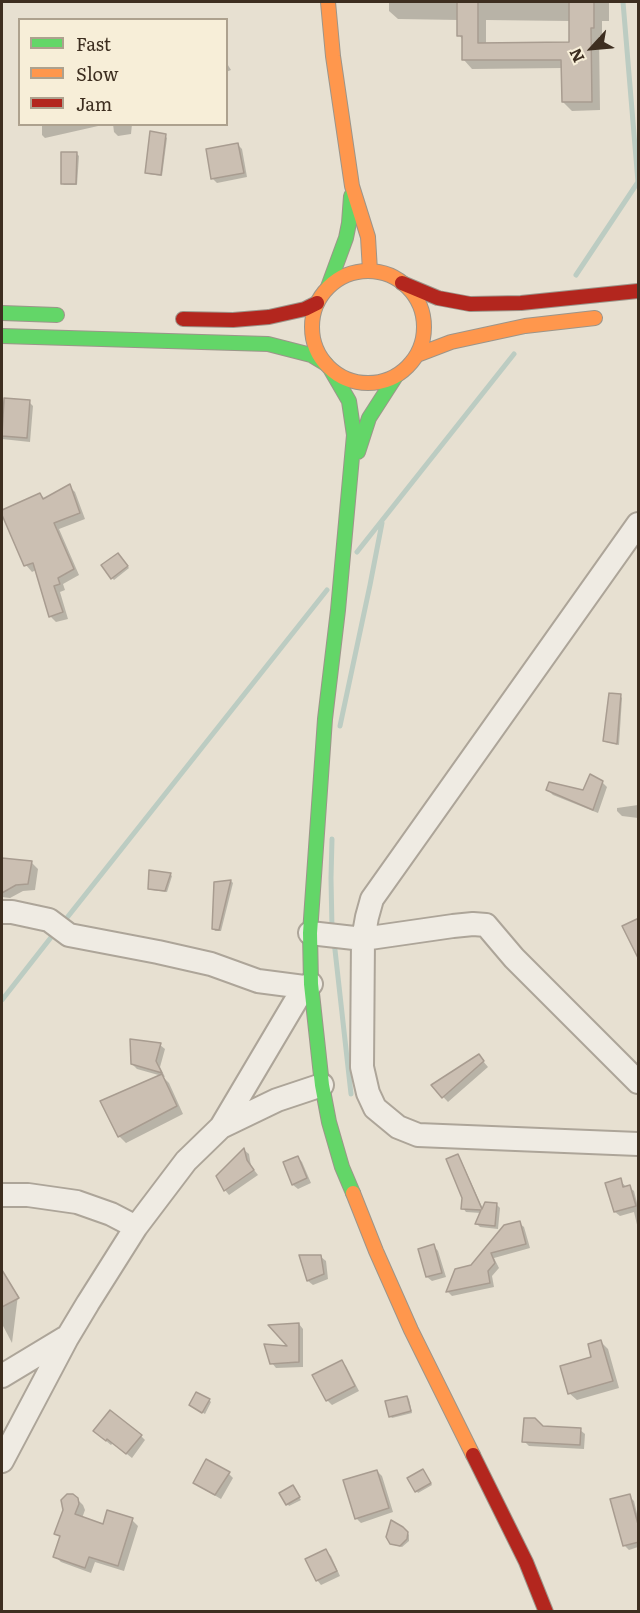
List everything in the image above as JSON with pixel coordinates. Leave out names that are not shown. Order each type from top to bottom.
[{"type":"main road","points":[[328,2],[333,56],[352,186],[368,237],[370,271]]},
{"type":"main road","points":[[352,186],[346,238],[328,287],[317,303],[312,319],[312,335],[317,351],[349,402],[354,435],[338,610],[325,719],[308,985],[322,1085],[329,1122],[342,1167],[411,1330],[526,1562],[546,1611]]},
{"type":"main road","points":[[328,287],[347,274],[370,271],[387,274],[438,298],[470,304],[521,303],[639,291]]},
{"type":"main road","points":[[2,336],[268,344],[311,355],[346,379],[363,384],[380,382],[396,376],[408,367],[422,343],[423,316],[415,298],[402,283]]},
{"type":"main road","points":[[166,319],[233,320],[269,317],[305,309],[317,303]]},
{"type":"main road","points":[[2,313],[73,316]]},
{"type":"main road","points":[[417,355],[451,342],[525,326],[604,317]]},
{"type":"main road","points":[[351,476],[369,418],[396,376]]},
{"type":"street","points":[[639,524],[372,899],[363,939],[362,1067],[368,1093],[375,1108],[398,1127],[418,1135],[639,1144]]},
{"type":"street","points":[[2,912],[49,920],[69,935],[211,964],[258,981],[308,985],[221,1127],[186,1161],[136,1227],[67,1338],[2,1461]]},
{"type":"street","points":[[310,933],[363,939],[453,926],[486,925],[514,958],[639,1082]]},
{"type":"street","points":[[221,1127],[277,1100],[322,1085]]},
{"type":"street","points":[[2,1195],[28,1195],[77,1202],[111,1214],[136,1227]]},
{"type":"street","points":[[2,1376],[67,1338]]},
{"type":"building","points":[[457,2],[478,2],[478,43],[569,42],[569,2],[594,2],[594,28],[591,28],[592,102],[562,102],[561,60],[462,60],[462,36],[457,36]]},
{"type":"building","points":[[150,131],[166,134],[161,175],[145,173]]},
{"type":"building","points":[[238,143],[244,173],[211,179],[206,149]]},
{"type":"building","points":[[61,152],[77,152],[76,184],[61,184]]},
{"type":"building","points":[[4,398],[30,400],[27,438],[2,436]]},
{"type":"building","points":[[70,484],[80,513],[54,523],[74,569],[58,578],[60,584],[54,586],[63,612],[49,617],[33,563],[24,566],[2,515],[2,510],[40,493],[43,499]]},
{"type":"building","points":[[118,553],[128,566],[111,579],[101,565]]},
{"type":"building","points":[[609,693],[621,694],[617,744],[603,741]]},
{"type":"building","points":[[590,774],[603,781],[593,810],[546,790],[549,782],[583,790]]},
{"type":"building","points":[[2,858],[32,861],[28,884],[16,885],[2,893]]},
{"type":"building","points":[[149,870],[171,873],[165,891],[148,889]]},
{"type":"building","points":[[231,880],[219,930],[212,929],[214,882]]},
{"type":"building","points":[[639,918],[639,960],[622,926]]},
{"type":"building","points":[[130,1039],[161,1043],[156,1061],[162,1073],[131,1064]]},
{"type":"building","points":[[479,1054],[484,1061],[442,1098],[431,1085]]},
{"type":"building","points":[[162,1074],[177,1106],[118,1137],[100,1101]]},
{"type":"building","points":[[244,1148],[247,1160],[254,1170],[224,1191],[216,1176]]},
{"type":"building","points":[[458,1154],[482,1209],[485,1202],[497,1203],[495,1226],[475,1224],[481,1210],[461,1209],[462,1198],[446,1159]]},
{"type":"building","points":[[298,1156],[307,1178],[292,1185],[283,1162]]},
{"type":"building","points":[[621,1178],[623,1187],[630,1185],[636,1206],[614,1212],[605,1183]]},
{"type":"building","points":[[520,1221],[526,1244],[491,1253],[495,1263],[488,1271],[490,1283],[446,1292],[455,1269],[471,1265],[504,1225]]},
{"type":"building","points":[[434,1244],[442,1273],[426,1277],[418,1249]]},
{"type":"building","points":[[299,1255],[321,1255],[324,1274],[307,1281]]},
{"type":"building","points":[[2,1270],[19,1298],[2,1307]]},
{"type":"building","points":[[299,1323],[299,1362],[270,1364],[264,1344],[287,1346],[268,1325]]},
{"type":"building","points":[[601,1340],[613,1381],[568,1394],[560,1366],[591,1357],[588,1344]]},
{"type":"building","points":[[342,1360],[355,1386],[326,1401],[312,1375]]},
{"type":"building","points":[[196,1392],[210,1399],[202,1413],[189,1405]]},
{"type":"building","points":[[407,1396],[411,1411],[389,1417],[385,1401]]},
{"type":"building","points":[[110,1410],[142,1435],[126,1454],[93,1431]]},
{"type":"building","points":[[524,1418],[535,1418],[543,1426],[581,1428],[580,1445],[522,1442]]},
{"type":"building","points":[[206,1459],[230,1472],[215,1495],[193,1483]]},
{"type":"building","points":[[423,1469],[431,1483],[415,1492],[407,1478]]},
{"type":"building","points":[[377,1470],[389,1508],[355,1519],[343,1480]]},
{"type":"building","points":[[293,1485],[300,1497],[286,1505],[279,1493]]},
{"type":"building","points":[[67,1494],[73,1494],[78,1498],[79,1504],[75,1514],[103,1524],[107,1510],[133,1518],[118,1566],[89,1557],[85,1568],[53,1557],[60,1536],[54,1534],[63,1510],[61,1500]]},
{"type":"building","points":[[630,1494],[639,1528],[639,1542],[623,1546],[610,1499]]},
{"type":"building","points":[[391,1520],[408,1532],[407,1539],[400,1546],[390,1544],[386,1537]]},
{"type":"building","points":[[326,1549],[337,1571],[316,1581],[305,1559]]},
{"type":"waterway","points":[[576,275],[638,182],[623,2]]},
{"type":"waterway","points":[[357,552],[514,354]]},
{"type":"waterway","points":[[340,726],[382,523]]},
{"type":"waterway","points":[[62,924],[327,590]]},
{"type":"waterway","points":[[332,839],[332,929]]},
{"type":"waterway","points":[[2,1000],[56,931]]},
{"type":"waterway","points":[[334,941],[351,1094]]},
{"type":"traffic: fast","points":[[328,287],[346,238],[351,196]]},
{"type":"traffic: fast","points":[[2,313],[57,315]]},
{"type":"traffic: fast","points":[[2,336],[268,344],[311,355],[326,364]]},
{"type":"traffic: fast","points":[[331,370],[349,401],[354,435],[338,610],[325,719],[310,933],[311,984],[322,1085],[329,1122],[342,1167],[353,1193]]},
{"type":"traffic: fast","points":[[358,452],[369,418],[396,376]]},
{"type":"traffic: slow","points":[[328,2],[333,56],[352,186],[368,237],[370,271]]},
{"type":"traffic: slow","points":[[368,271],[389,275],[408,287],[420,306],[424,327],[420,348],[408,367],[389,379],[368,383],[347,379],[328,367],[316,348],[312,327],[316,306],[328,287],[347,275],[368,271]]},
{"type":"traffic: slow","points":[[417,355],[451,342],[525,326],[595,318]]},
{"type":"traffic: slow","points":[[353,1193],[411,1330],[473,1455]]},
{"type":"traffic: jam","points":[[402,283],[438,298],[470,304],[521,303],[638,291]]},
{"type":"traffic: jam","points":[[183,319],[233,320],[269,317],[305,309],[317,303]]},
{"type":"traffic: jam","points":[[473,1455],[526,1562],[546,1612]]}]
